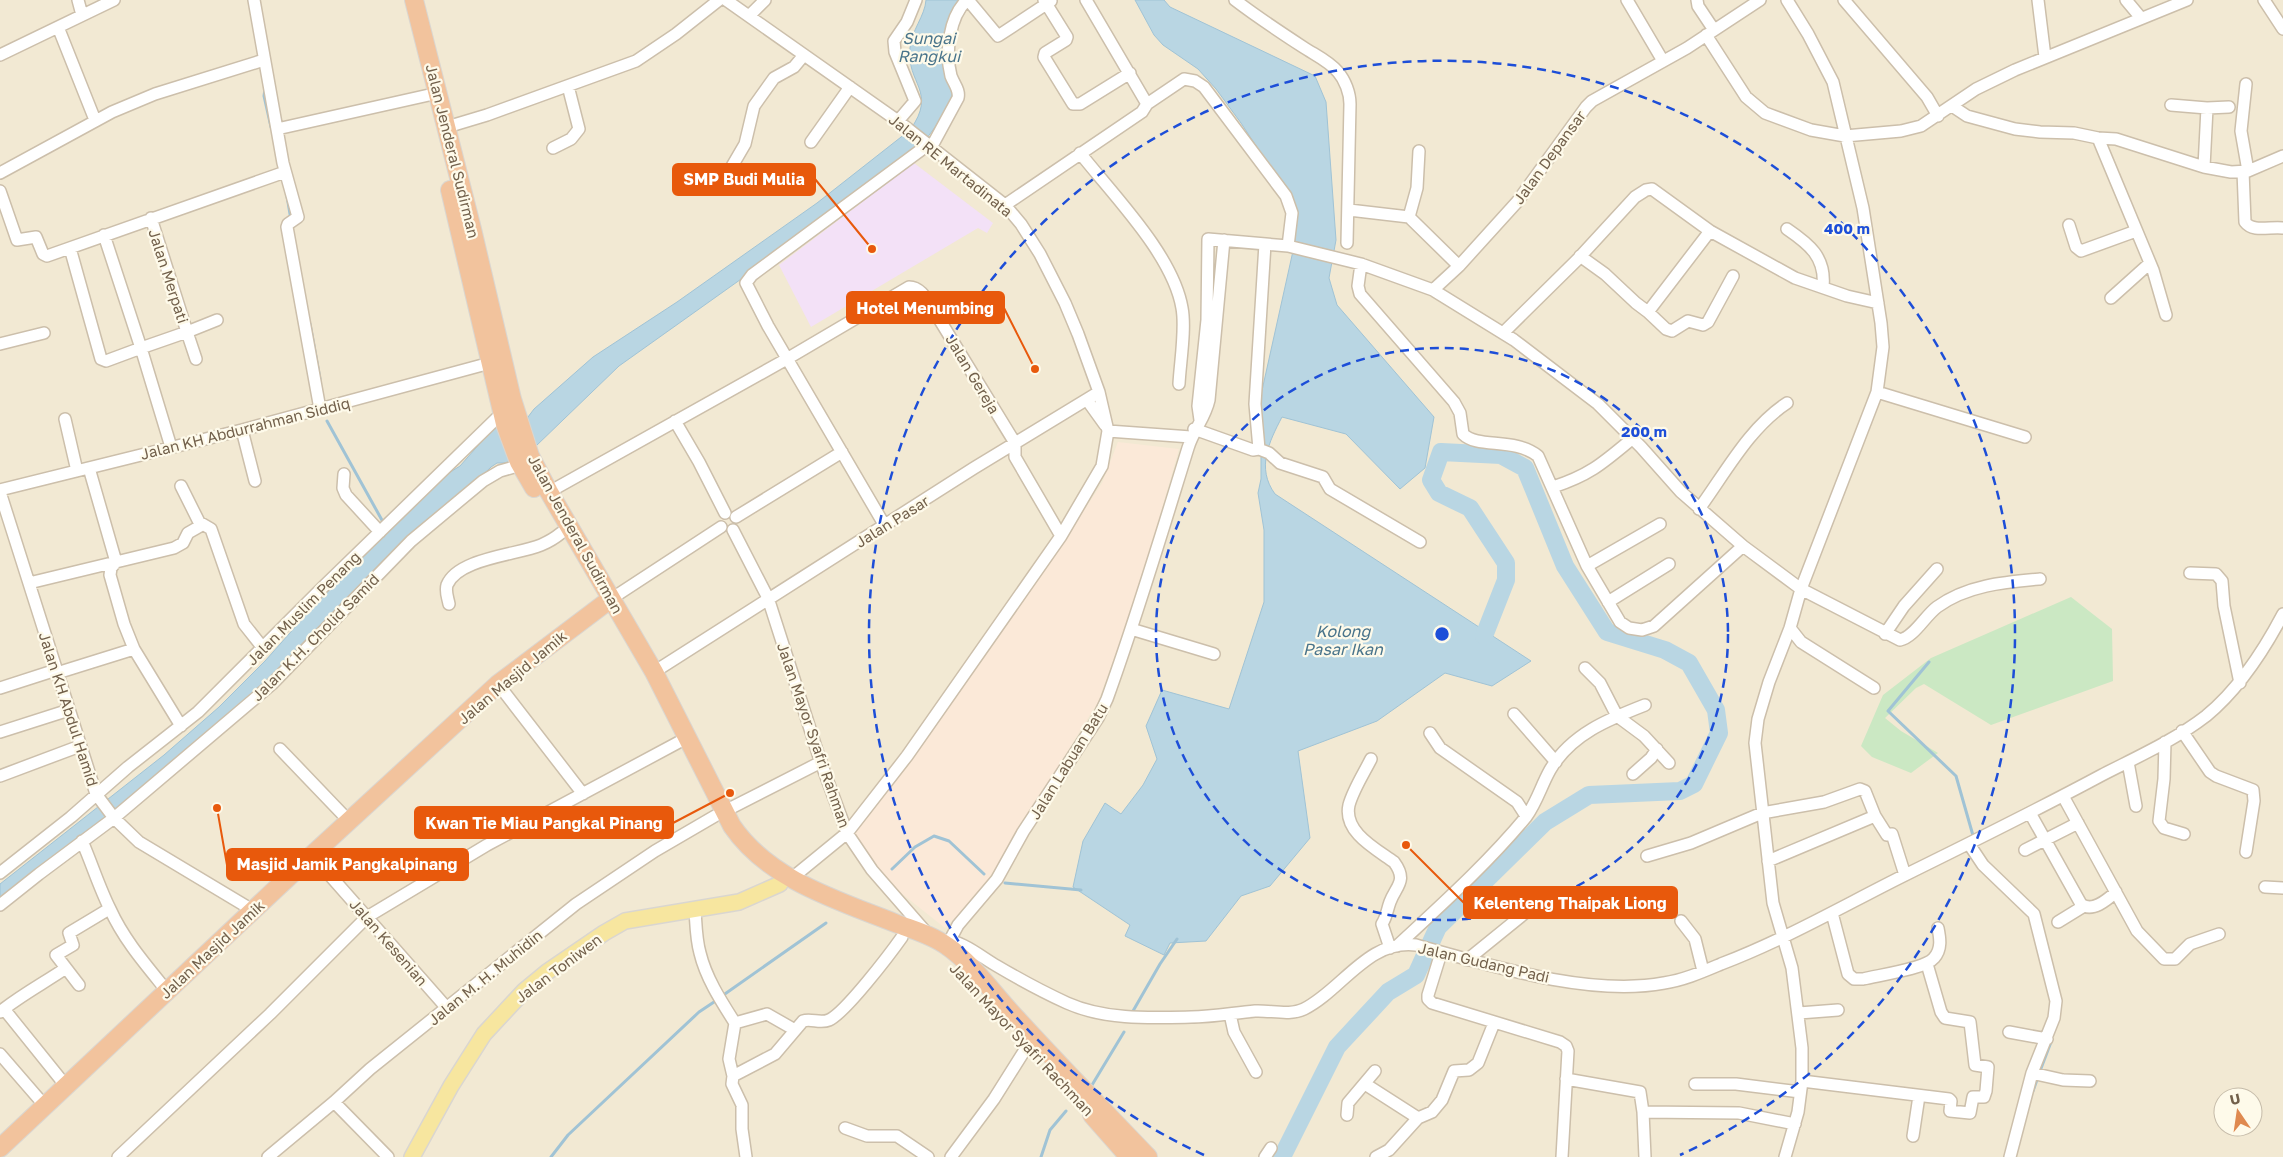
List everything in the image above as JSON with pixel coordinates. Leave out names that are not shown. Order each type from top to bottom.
[{"type":"highway","name":"Jalan Jenderal Sudirman","points":[[402,0],[429,95],[490,363],[524,461],[561,534],[654,672],[719,814]]},
{"type":"highway","name":"Jalan Jenderal Sudirman","points":[[414,0],[447,127],[509,419]]},
{"type":"highway","name":"Jalan Jenderal Sudirman","points":[[524,461],[548,492],[608,602],[679,742],[738,848],[786,881],[902,937]]},
{"type":"highway","name":"Jalan Masjid Jamik","points":[[0,1148],[312,855],[498,684],[608,602]]},
{"type":"highway","name":"Jalan Jenderal Sudirman","points":[[786,881],[939,938]]},
{"type":"highway","name":"Jalan Mayor Syafri Rachman","points":[[902,937],[934,950],[956,965],[1129,1157]]},
{"type":"highway","name":"Jalan Mayor Syafri Rachman","points":[[939,938],[957,953],[1148,1157]]},
{"type":"main road","name":"Jalan Toniwen","points":[[412,1157],[451,1086],[484,1034],[524,991],[547,972],[618,925],[632,919],[748,900],[786,881]]},
{"type":"street","points":[[78,0],[82,14]]},
{"type":"street","points":[[0,55],[114,0]]},
{"type":"street","points":[[254,0],[261,60],[277,129],[282,173],[297,214],[292,222],[320,409]]},
{"type":"street","points":[[447,127],[568,86],[641,58],[676,34],[719,0]]},
{"type":"street","name":"Jalan RE Martadinata","points":[[726,0],[929,144],[1005,204],[1034,244],[1054,278],[1078,334],[1099,392],[1108,431]]},
{"type":"street","points":[[749,16],[764,0]]},
{"type":"street","points":[[903,125],[915,101],[901,62],[895,52],[894,41],[907,22],[916,0]]},
{"type":"street","points":[[885,526],[747,288],[748,278],[929,144],[958,98],[958,92],[952,76],[949,49],[955,16],[967,0],[998,36],[1048,1],[1067,39],[1045,53],[1044,57],[1073,104],[1080,104],[1130,73]]},
{"type":"street","points":[[1086,0],[1147,104]]},
{"type":"street","points":[[1235,0],[1258,18],[1329,63],[1340,73],[1350,95],[1347,243]]},
{"type":"street","points":[[1627,0],[1663,61]]},
{"type":"street","points":[[1697,0],[1710,32],[1746,97],[1765,112],[1811,130],[1845,136],[1900,131],[1921,126],[1976,89],[2045,57],[2187,0]]},
{"type":"street","name":"Jalan Depansar","points":[[1433,290],[1458,266],[1517,202],[1586,108],[1602,94],[1663,61],[1760,0]]},
{"type":"street","points":[[1785,1157],[1795,1124],[1801,1086],[1802,1048],[1792,968],[1773,903],[1755,748],[1758,719],[1802,589],[1877,392],[1883,347],[1863,208],[1833,82],[1808,34],[1787,0]]},
{"type":"street","points":[[1844,0],[1927,97],[1938,116]]},
{"type":"street","points":[[2038,0],[2045,57]]},
{"type":"street","points":[[2126,0],[2141,18]]},
{"type":"street","points":[[2264,0],[2283,29]]},
{"type":"street","points":[[58,27],[95,120]]},
{"type":"street","points":[[731,168],[745,144],[754,106],[774,78],[794,67],[804,56]]},
{"type":"street","points":[[0,173],[95,120],[155,94],[261,60]]},
{"type":"street","points":[[1005,204],[1142,112],[1147,104],[1184,79],[1194,81],[1204,87],[1286,196],[1292,213],[1289,246]]},
{"type":"street","points":[[2246,84],[2241,131],[2246,171],[2245,222],[2247,225],[2255,228],[2283,228]]},
{"type":"street","points":[[553,148],[571,139],[579,129],[568,86]]},
{"type":"street","points":[[811,142],[850,87]]},
{"type":"street","points":[[277,129],[429,95]]},
{"type":"street","points":[[2171,104],[2229,108]]},
{"type":"street","points":[[1952,106],[1967,116],[2015,129],[2074,133],[2098,138],[2116,138],[2204,167],[2231,172],[2246,171],[2283,156]]},
{"type":"street","points":[[2204,167],[2208,108]]},
{"type":"street","points":[[2098,138],[2150,263],[2166,316]]},
{"type":"street","points":[[1409,217],[1416,188],[1419,151]]},
{"type":"street","points":[[1080,153],[1143,232],[1174,283],[1183,316],[1178,384]]},
{"type":"street","points":[[0,191],[18,241],[36,237],[46,256],[282,173]]},
{"type":"street","points":[[1503,333],[1580,256],[1635,197],[1646,190],[1652,189],[1710,231],[1795,278],[1847,296],[1878,303]]},
{"type":"street","points":[[1349,210],[1409,217],[1458,266]]},
{"type":"street","name":"Jalan Merpati","points":[[70,248],[101,359],[106,361],[187,332],[150,218]]},
{"type":"street","points":[[2069,225],[2076,247],[2081,251],[2136,231]]},
{"type":"street","points":[[1786,229],[1804,240],[1821,262],[1824,273],[1823,287]]},
{"type":"street","points":[[1648,312],[1710,231]]},
{"type":"street","points":[[104,236],[171,447]]},
{"type":"street","points":[[1212,320],[1208,239],[1289,246],[1360,264],[1433,290],[1503,333],[1580,388],[1633,438],[1681,492],[1744,546],[1802,589],[1896,639],[1904,639],[1938,606],[1976,588],[2040,579]]},
{"type":"street","points":[[1212,320],[1224,240]]},
{"type":"street","points":[[1263,450],[1255,404],[1265,244]]},
{"type":"street","points":[[1580,256],[1605,274],[1636,304],[1648,312],[1666,329],[1672,331],[1688,321],[1703,326],[1712,317],[1733,276]]},
{"type":"street","points":[[2111,298],[2150,263]]},
{"type":"street","points":[[1360,264],[1358,286],[1360,294],[1454,402],[1460,413],[1464,434],[1472,441],[1516,445],[1529,449],[1538,456],[1587,566],[1620,622],[1629,628],[1642,630],[1654,626],[1744,546]]},
{"type":"street","name":"Jalan Gereja","points":[[787,358],[909,286],[913,286],[921,292],[933,309],[1015,443],[1015,458],[1061,536]]},
{"type":"street","points":[[196,358],[187,332],[218,320]]},
{"type":"street","name":"Jalan Labuan Batu","points":[[939,938],[958,925],[997,879],[1023,832],[1098,718],[1107,699],[1195,429],[1211,339],[1212,320]]},
{"type":"street","points":[[0,344],[44,334]]},
{"type":"street","points":[[548,492],[787,358]]},
{"type":"street","name":"Jalan KH Abdurrahman Siddiq","points":[[0,491],[242,430],[490,363]]},
{"type":"street","name":"Jalan Pasar","points":[[654,672],[768,598],[1099,392]]},
{"type":"street","points":[[1877,392],[2025,437]]},
{"type":"street","points":[[786,881],[847,833],[907,756],[1061,536],[1102,466],[1108,431],[1087,400]]},
{"type":"street","points":[[1699,509],[1755,430],[1770,414],[1787,403]]},
{"type":"street","points":[[65,419],[77,471]]},
{"type":"street","name":"Jalan Muslim Penang","points":[[0,873],[70,817],[99,797],[198,712],[380,532],[509,419]]},
{"type":"street","points":[[675,421],[699,462],[725,513]]},
{"type":"street","points":[[1108,431],[1195,429],[1254,450],[1263,450],[1280,464],[1323,477],[1330,489],[1420,542]]},
{"type":"street","points":[[242,430],[255,481]]},
{"type":"street","points":[[1553,487],[1577,479],[1598,468],[1633,438]]},
{"type":"street","points":[[736,517],[842,452]]},
{"type":"street","name":"Jalan K.H. Cholid Samid","points":[[0,906],[113,817],[272,684],[411,541],[483,481],[500,471],[524,461]]},
{"type":"street","points":[[89,468],[116,562]]},
{"type":"street","points":[[344,474],[346,495],[380,532]]},
{"type":"street","points":[[181,486],[202,525],[211,529],[244,624],[263,648]]},
{"type":"street","name":"Jalan KH Abdul Hamid","points":[[0,491],[56,672],[99,797],[113,817],[132,836],[150,850],[254,910]]},
{"type":"street","points":[[721,527],[726,530],[733,530],[737,524],[736,517],[733,514],[725,513]]},
{"type":"street","points":[[721,527],[720,519],[725,513]]},
{"type":"street","points":[[1587,566],[1660,524]]},
{"type":"street","points":[[29,583],[180,546],[188,533],[202,525]]},
{"type":"street","points":[[608,602],[721,527]]},
{"type":"street","name":"Jalan Mayor Syafri Rahman","points":[[733,530],[768,598],[821,762],[847,833],[872,870],[939,938]]},
{"type":"street","points":[[449,604],[446,587],[450,580],[461,571],[504,554],[541,545],[561,534]]},
{"type":"street","points":[[116,562],[111,568],[110,575],[124,624],[134,649],[181,726]]},
{"type":"street","points":[[1608,602],[1669,564]]},
{"type":"street","points":[[1885,634],[1904,606],[1937,569]]},
{"type":"street","points":[[2190,573],[2216,574],[2222,581],[2224,606],[2240,682]]},
{"type":"street","name":"Jalan Gudang Padi","points":[[939,938],[1068,1003],[1108,1014],[1149,1018],[1194,1017],[1257,1011],[1292,1012],[1303,1009],[1359,965],[1393,947],[1408,944],[1467,960],[1562,980],[1614,987],[1664,984],[1703,971],[1784,937],[2030,813],[2165,742],[2204,717],[2240,682],[2272,635],[2283,614]]},
{"type":"street","points":[[1790,628],[1801,642],[1874,688]]},
{"type":"street","points":[[1131,629],[1214,654]]},
{"type":"street","points":[[0,688],[134,649]]},
{"type":"street","points":[[1585,668],[1600,683],[1617,716],[1657,749],[1669,763]]},
{"type":"street","points":[[498,684],[583,794]]},
{"type":"street","points":[[1371,759],[1350,803],[1349,813],[1354,828],[1362,839],[1394,862],[1397,867],[1400,885],[1390,901],[1387,916],[1382,924],[1393,947],[1446,901],[1526,816],[1538,799],[1550,770],[1576,740],[1606,721],[1645,705]]},
{"type":"street","points":[[0,732],[69,710]]},
{"type":"street","points":[[1514,714],[1556,762]]},
{"type":"street","points":[[2182,731],[2210,772],[2253,790],[2254,801],[2246,852]]},
{"type":"street","points":[[1430,733],[1440,748],[1517,802],[1526,816]]},
{"type":"street","points":[[118,1157],[270,1014],[367,917],[487,845],[679,742]]},
{"type":"street","points":[[2165,742],[2164,779],[2159,821],[2164,828],[2184,834]]},
{"type":"street","points":[[0,776],[80,746]]},
{"type":"street","points":[[280,748],[349,822]]},
{"type":"street","points":[[1633,774],[1651,758],[1657,749]]},
{"type":"street","name":"Jalan M. H. Muhidin","points":[[268,1157],[370,1069],[580,900],[655,851],[719,814],[821,762]]},
{"type":"street","points":[[2128,762],[2136,806]]},
{"type":"street","points":[[1647,856],[1691,843],[1762,813],[1824,802],[1860,789],[1865,791],[1874,816],[1887,835],[1892,834],[1905,875]]},
{"type":"street","points":[[2063,796],[2141,937],[2164,959],[2175,959],[2190,944],[2219,934]]},
{"type":"street","points":[[2030,813],[2084,906]]},
{"type":"street","points":[[1768,861],[1874,816]]},
{"type":"street","points":[[2025,850],[2046,841],[2078,823]]},
{"type":"street","points":[[1975,841],[1983,865],[2030,910],[2036,920],[2056,1001],[2054,1018],[2047,1038],[2039,1075],[2010,1157]]},
{"type":"street","points":[[82,842],[109,908],[141,960],[167,991]]},
{"type":"street","name":"Jalan Kesenian","points":[[312,855],[446,1008]]},
{"type":"street","points":[[2265,887],[2283,888]]},
{"type":"street","points":[[2058,922],[2084,906],[2088,907],[2100,903],[2116,892]]},
{"type":"street","points":[[1467,960],[1541,900]]},
{"type":"street","points":[[78,985],[56,955],[73,945],[69,933],[109,908]]},
{"type":"street","points":[[694,910],[700,952],[719,996],[735,1023],[729,1058],[733,1076],[732,1084],[742,1105],[742,1129],[746,1157]]},
{"type":"street","points":[[1832,913],[1848,974],[1854,979],[1863,979],[1927,964],[1938,952],[1940,942],[1938,928]]},
{"type":"street","points":[[1681,921],[1695,940],[1703,971]]},
{"type":"street","points":[[733,1076],[775,1054],[805,1020],[824,1022],[836,1016],[866,983],[902,937]]},
{"type":"street","points":[[1440,953],[1428,999],[1432,1003],[1560,1042],[1566,1046],[1568,1051],[1562,1157]]},
{"type":"street","points":[[1695,1084],[1801,1086],[1949,1098],[1952,1101],[1950,1111],[1970,1113],[1973,1097],[1984,1097],[1986,1092],[1988,1067],[1975,1065],[1970,1022],[1945,1018],[1941,1012],[1927,964]]},
{"type":"street","points":[[983,982],[997,966]]},
{"type":"street","points":[[66,968],[2,1010],[66,1086]]},
{"type":"street","points":[[1799,1013],[1838,1010]]},
{"type":"street","points":[[735,1023],[766,1014],[795,1030]]},
{"type":"street","points":[[1230,1014],[1234,1032],[1256,1072]]},
{"type":"street","points":[[1376,1157],[1389,1150],[1418,1118],[1432,1112],[1442,1100],[1454,1071],[1469,1070],[1478,1063],[1494,1023]]},
{"type":"street","points":[[2009,1032],[2047,1038]]},
{"type":"street","points":[[951,1157],[994,1100],[1028,1045]]},
{"type":"street","points":[[0,1054],[45,1106]]},
{"type":"street","points":[[1347,1115],[1348,1102],[1376,1071]]},
{"type":"street","points":[[2039,1075],[2063,1080],[2090,1081]]},
{"type":"street","points":[[1566,1079],[1640,1092],[1643,1112],[1644,1157]]},
{"type":"street","points":[[1365,1084],[1418,1118]]},
{"type":"street","points":[[1913,1136],[1919,1096]]},
{"type":"street","points":[[334,1102],[388,1157]]},
{"type":"street","points":[[1643,1112],[1709,1111],[1739,1113],[1795,1124]]},
{"type":"street","points":[[845,1128],[868,1136],[897,1136],[928,1157]]},
{"type":"shaded area","points":[[0,0],[2283,0],[2283,1157],[0,1157]]},
{"type":"shaded area","points":[[914,163],[993,223],[987,233],[978,228],[811,327],[779,265]]},
{"type":"shaded area","points":[[1118,442],[1179,449],[1138,593],[1098,702],[981,891],[945,928],[886,881],[854,832],[1043,573],[1102,483]]},
{"type":"green space","points":[[2071,597],[2112,629],[2113,681],[1991,725],[1924,684],[1916,688],[1885,718],[1901,731],[1938,753],[1911,773],[1872,757],[1861,746],[1883,695],[1931,658]]},
{"type":"water","name":"Sungai Rangkui","points":[[926,0],[964,0],[955,12],[952,98],[936,126],[920,147],[744,277],[619,366],[536,446],[512,463],[497,463],[491,467],[278,673],[208,735],[0,903],[0,884],[164,755],[219,707],[265,661],[337,580],[444,476],[460,466],[497,424],[527,425],[528,417],[534,409],[593,357],[677,302],[817,203],[910,130],[918,117],[921,96],[912,71],[910,48]]},
{"type":"water","name":"Kolong Pasar Ikan","points":[[1135,0],[1164,0],[1170,7],[1315,76],[1326,102],[1336,240],[1329,278],[1337,305],[1434,417],[1425,468],[1400,489],[1346,434],[1282,417],[1266,455],[1266,475],[1269,484],[1275,494],[1531,661],[1492,686],[1445,673],[1377,721],[1298,751],[1310,838],[1270,886],[1241,896],[1206,941],[1170,943],[1164,955],[1125,936],[1130,925],[1073,887],[1083,841],[1105,803],[1121,814],[1143,785],[1157,759],[1146,726],[1162,690],[1229,709],[1264,602],[1264,530],[1258,493],[1261,479],[1261,395],[1295,242],[1295,205],[1241,123],[1216,89],[1198,69],[1163,45],[1154,35]]},
{"type":"waterway","points":[[265,89],[264,96],[271,127]]},
{"type":"waterway","points":[[287,196],[291,220]]},
{"type":"waterway","points":[[310,324],[320,379]]},
{"type":"waterway","points":[[327,421],[383,522]]},
{"type":"waterway","points":[[1282,1157],[1337,1047],[1388,992],[1416,975],[1438,927],[1545,822],[1589,795],[1680,791],[1694,784],[1719,733],[1716,710],[1689,663],[1665,650],[1607,632],[1565,566],[1525,468],[1501,455],[1441,452],[1431,480],[1439,493],[1470,508],[1506,563],[1506,580],[1484,636]]},
{"type":"waterway","points":[[1929,662],[1888,711],[1956,776],[1974,839]]},
{"type":"waterway","points":[[892,869],[915,847],[934,836],[949,841],[984,874]]},
{"type":"waterway","points":[[1005,883],[1081,890]]},
{"type":"waterway","points":[[722,996],[826,923]]},
{"type":"waterway","points":[[1133,1011],[1177,939]]},
{"type":"waterway","points":[[551,1157],[568,1135],[699,1012],[717,1000]]},
{"type":"waterway","points":[[1092,1085],[1124,1032]]},
{"type":"waterway","points":[[2040,1071],[2051,1042]]},
{"type":"waterway","points":[[2033,1091],[2038,1077]]},
{"type":"waterway","points":[[1041,1157],[1050,1130],[1066,1111]]},
{"type":"place","name":"SMP Budi Mulia","points":[[872,249]]},
{"type":"place","name":"Hotel Menumbing","points":[[1035,369]]},
{"type":"place","name":"Kwan Tie Miau Pangkal Pinang","points":[[730,793]]},
{"type":"place","name":"Masjid Jamik Pangkalpinang","points":[[217,808]]},
{"type":"place","name":"Kelenteng Thaipak Liong","points":[[1406,845]]}]
